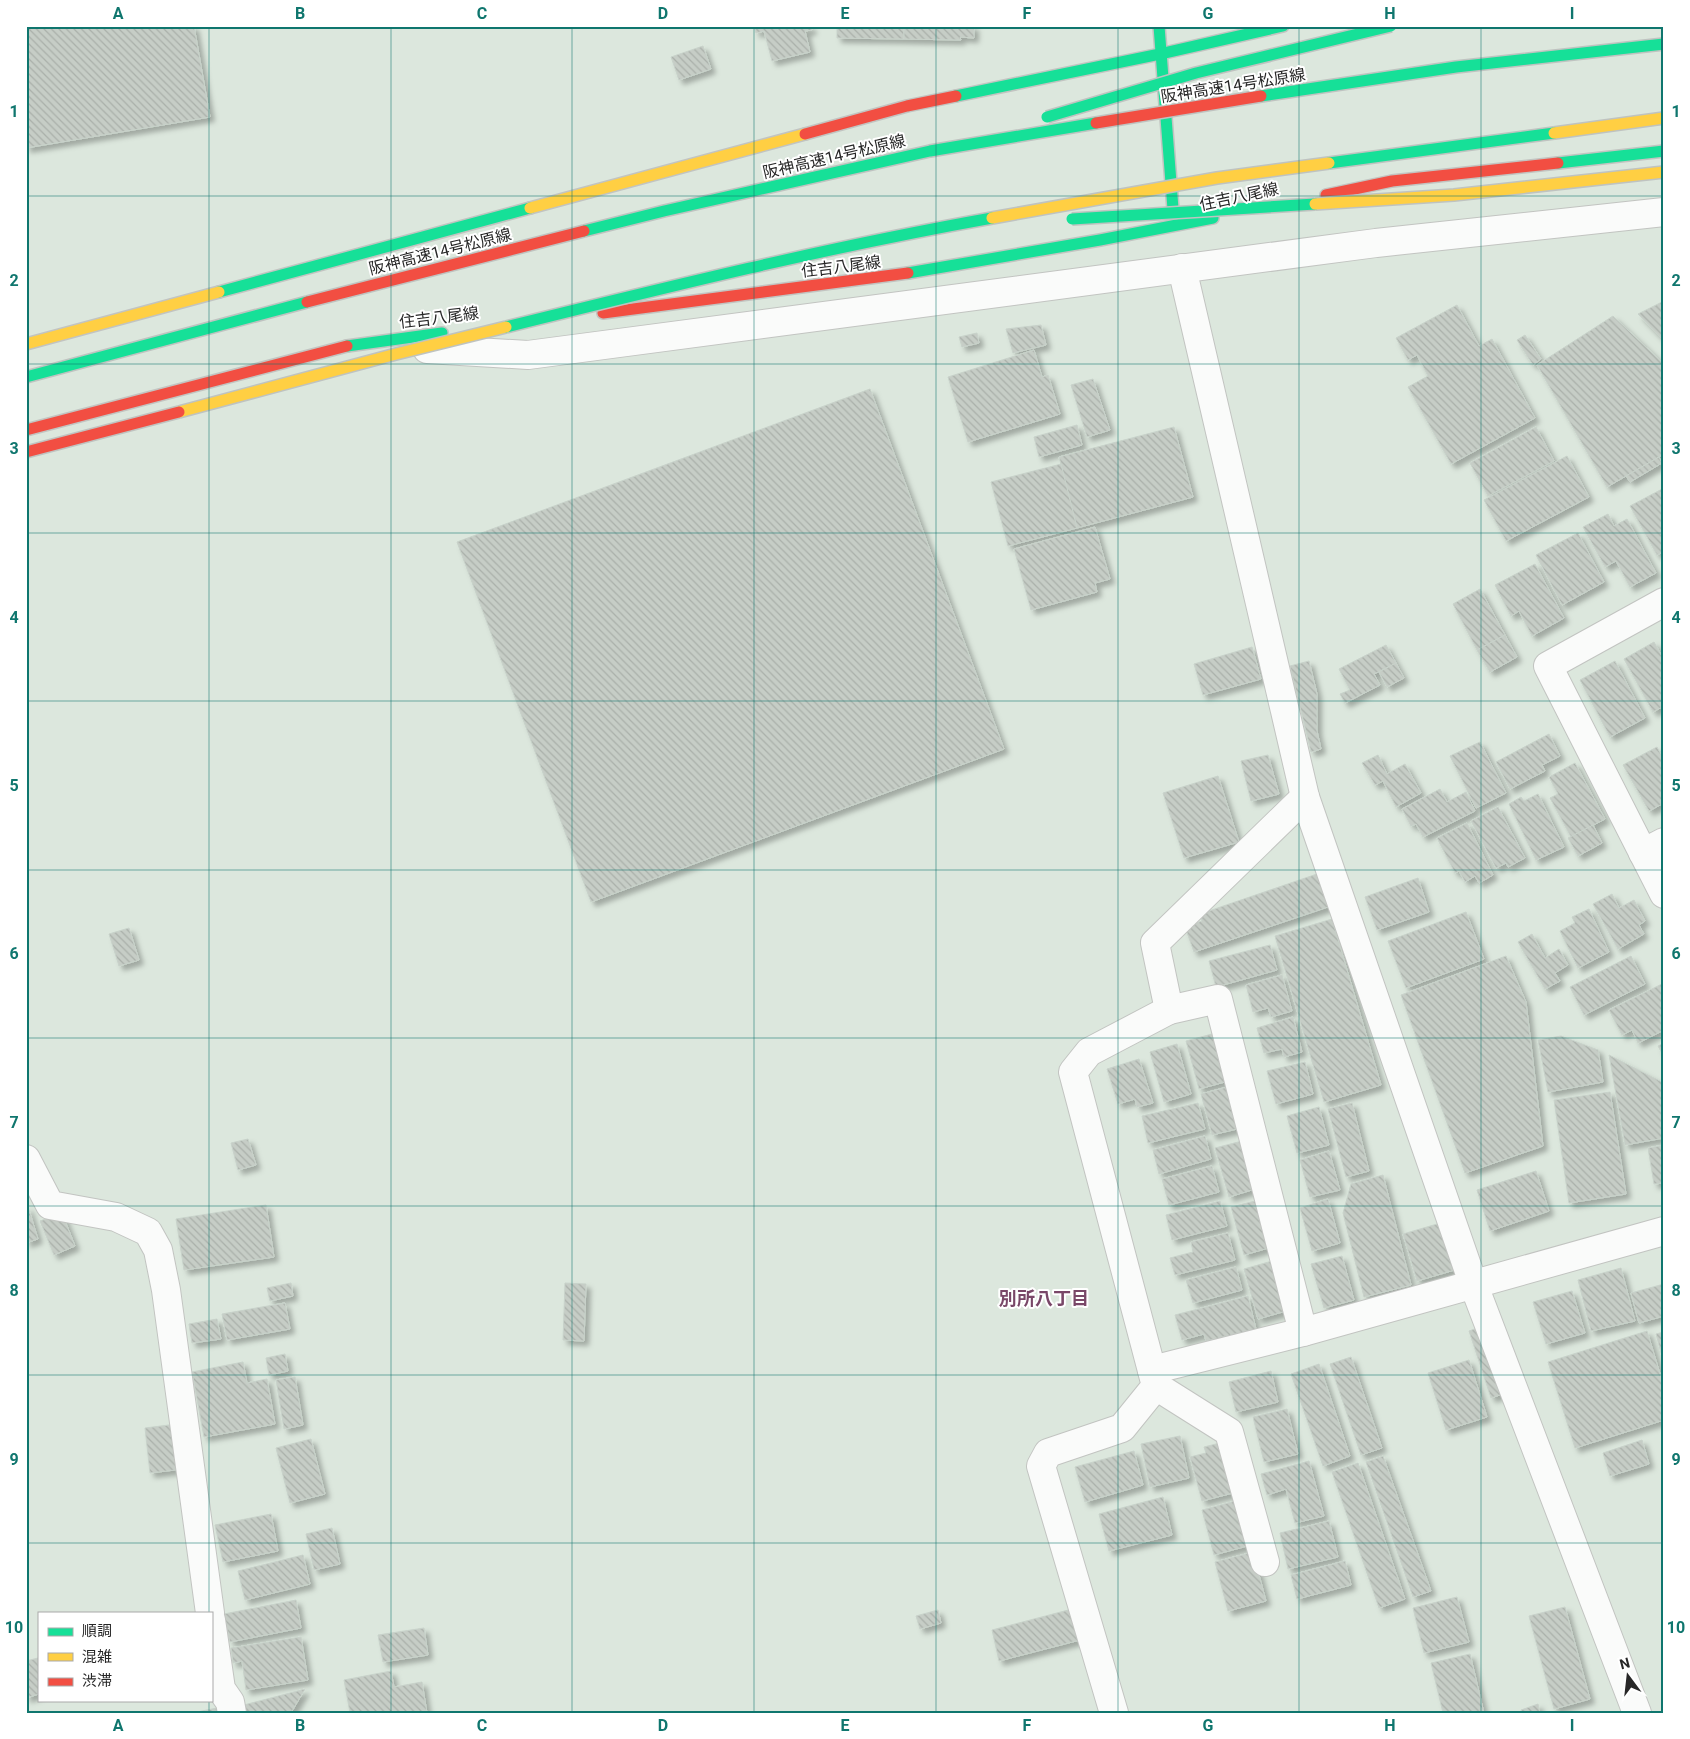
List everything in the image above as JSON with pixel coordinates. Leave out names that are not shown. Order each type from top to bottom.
[{"type":"main road","points":[[1159,26],[1175,226]]},
{"type":"main road","points":[[26,344],[906,106],[1160,54],[1283,26]]},
{"type":"main road","points":[[930,151],[1196,73],[1391,26]]},
{"type":"main road","name":"阪神高速14号松原線","points":[[26,377],[384,282],[664,211],[930,151],[1446,68],[1664,44]]},
{"type":"main road","points":[[26,452],[414,349],[680,284],[943,227],[1217,178],[1664,118]]},
{"type":"main road","name":"住吉八尾線","points":[[26,430],[351,344],[886,277],[1175,226],[1392,181],[1664,151]]},
{"type":"main road","points":[[1061,220],[1454,195],[1664,172]]},
{"type":"main road","points":[[943,227],[1041,221]]},
{"type":"street","points":[[351,344],[528,355],[1376,243],[1664,212]]},
{"type":"street","points":[[1182,268],[1305,797],[1473,1283],[1637,1713]]},
{"type":"street","points":[[1664,602],[1548,666],[1653,847],[1664,894]]},
{"type":"street","points":[[1169,1010],[1155,943],[1305,797]]},
{"type":"street","points":[[1266,1562],[1229,1432],[1154,1378],[1073,1072],[1089,1052],[1169,1010],[1218,999],[1303,1332]]},
{"type":"street","points":[[26,1159],[50,1205],[116,1217],[148,1232],[158,1250],[166,1290],[210,1612]]},
{"type":"street","points":[[1114,1713],[1041,1466],[1048,1453],[1122,1428],[1154,1378],[1303,1332],[1473,1283],[1664,1231]]},
{"type":"street","points":[[212,1627],[221,1689],[230,1702],[232,1713]]},
{"type":"building","points":[[26,26],[194,26],[210,117],[26,148]]},
{"type":"building","points":[[754,26],[811,26],[812,30],[805,31],[810,52],[772,61],[764,31],[756,33]]},
{"type":"building","points":[[837,26],[904,26],[904,39],[837,38]]},
{"type":"building","points":[[904,26],[974,26],[974,38],[960,37],[961,40],[904,39]]},
{"type":"building","points":[[703,46],[711,69],[679,80],[671,57]]},
{"type":"building","points":[[1664,301],[1664,341],[1638,314]]},
{"type":"building","points":[[1457,305],[1479,346],[1492,339],[1535,418],[1451,464],[1408,387],[1428,376],[1417,355],[1408,360],[1396,338]]},
{"type":"building","points":[[1613,316],[1664,364],[1664,454],[1607,487],[1537,365]]},
{"type":"building","points":[[1041,325],[1046,345],[1013,353],[1006,329]]},
{"type":"building","points":[[977,333],[979,343],[962,347],[959,337]]},
{"type":"building","points":[[1525,335],[1541,359],[1533,365],[1517,340]]},
{"type":"building","points":[[1034,350],[1042,377],[1048,375],[1060,414],[968,442],[948,377]]},
{"type":"building","points":[[1093,379],[1110,430],[1087,437],[1071,385]]},
{"type":"building","points":[[870,389],[1004,749],[591,902],[457,542]]},
{"type":"building","points":[[1077,425],[1082,445],[1039,457],[1034,437]]},
{"type":"building","points":[[1174,427],[1193,497],[1077,528],[1059,457]]},
{"type":"building","points":[[1536,427],[1554,461],[1488,496],[1470,463]]},
{"type":"building","points":[[1567,456],[1589,497],[1506,541],[1484,500]]},
{"type":"building","points":[[1659,457],[1662,463],[1630,482],[1626,476]]},
{"type":"building","points":[[1061,464],[1077,528],[1008,546],[991,482]]},
{"type":"building","points":[[1664,488],[1664,552],[1657,555],[1630,506]]},
{"type":"building","points":[[1608,514],[1614,526],[1627,519],[1656,573],[1630,587],[1616,561],[1605,567],[1583,527]]},
{"type":"building","points":[[1095,527],[1110,579],[1095,583],[1097,592],[1031,610],[1014,549]]},
{"type":"building","points":[[1578,533],[1604,582],[1562,605],[1536,555]]},
{"type":"building","points":[[1535,564],[1564,618],[1532,636],[1519,611],[1511,616],[1495,585]]},
{"type":"building","points":[[1480,589],[1505,635],[1477,650],[1453,604]]},
{"type":"building","points":[[1505,635],[1517,657],[1490,672],[1477,650]]},
{"type":"building","points":[[1654,642],[1664,660],[1664,706],[1653,712],[1624,659]]},
{"type":"building","points":[[1386,645],[1396,663],[1374,674],[1380,685],[1345,703],[1340,694],[1350,690],[1339,669]]},
{"type":"building","points":[[1252,647],[1261,679],[1203,695],[1194,664]]},
{"type":"building","points":[[1309,661],[1317,694],[1317,731],[1321,749],[1311,752],[1290,666]]},
{"type":"building","points":[[1615,661],[1645,718],[1610,737],[1580,680]]},
{"type":"building","points":[[1396,663],[1404,678],[1387,687],[1379,672]]},
{"type":"building","points":[[1549,734],[1560,756],[1542,765],[1545,771],[1510,789],[1496,762]]},
{"type":"building","points":[[1480,742],[1506,793],[1476,808],[1450,756]]},
{"type":"building","points":[[1657,747],[1664,760],[1664,803],[1649,811],[1623,765]]},
{"type":"building","points":[[1268,755],[1279,794],[1251,801],[1241,761]]},
{"type":"building","points":[[1378,755],[1387,774],[1405,764],[1421,793],[1396,807],[1383,781],[1375,785],[1362,763]]},
{"type":"building","points":[[1575,763],[1605,819],[1571,837],[1550,798],[1558,794],[1549,777]]},
{"type":"building","points":[[1218,776],[1239,842],[1184,858],[1163,793]]},
{"type":"building","points":[[1440,789],[1447,802],[1466,792],[1475,811],[1423,837],[1416,824],[1411,826],[1402,809]]},
{"type":"building","points":[[1538,794],[1564,847],[1536,860],[1509,804],[1521,797],[1524,801]]},
{"type":"building","points":[[1498,807],[1525,858],[1508,867],[1506,863],[1496,868],[1471,821]]},
{"type":"building","points":[[1467,823],[1493,875],[1479,883],[1475,876],[1465,882],[1459,871],[1455,873],[1437,838]]},
{"type":"building","points":[[1593,825],[1602,843],[1578,856],[1568,838]]},
{"type":"building","points":[[1317,874],[1328,907],[1194,952],[1185,927],[1202,921],[1200,914]]},
{"type":"building","points":[[1418,878],[1429,912],[1377,930],[1365,897]]},
{"type":"building","points":[[1612,894],[1619,908],[1634,900],[1645,921],[1639,925],[1644,934],[1618,949],[1593,904]]},
{"type":"building","points":[[1589,909],[1609,952],[1578,968],[1560,931],[1575,923],[1572,917]]},
{"type":"building","points":[[1466,912],[1484,959],[1406,988],[1388,941]]},
{"type":"building","points":[[1332,919],[1381,1085],[1324,1102],[1275,936]]},
{"type":"building","points":[[129,928],[139,960],[119,966],[109,934]]},
{"type":"building","points":[[1532,934],[1545,958],[1559,949],[1568,965],[1555,973],[1560,981],[1545,989],[1518,942]]},
{"type":"building","points":[[1270,945],[1277,970],[1216,987],[1209,961]]},
{"type":"building","points":[[1506,956],[1526,1002],[1543,1146],[1465,1173],[1401,995]]},
{"type":"building","points":[[1631,956],[1645,984],[1584,1015],[1570,987]]},
{"type":"building","points":[[1282,975],[1292,1011],[1271,1017],[1268,1008],[1253,1012],[1246,985]]},
{"type":"building","points":[[1664,983],[1664,1030],[1638,1043],[1632,1030],[1622,1035],[1609,1010]]},
{"type":"building","points":[[1293,1017],[1302,1052],[1284,1057],[1282,1049],[1264,1053],[1257,1028]]},
{"type":"building","points":[[1212,1034],[1225,1082],[1199,1089],[1186,1041]]},
{"type":"building","points":[[1561,1036],[1598,1050],[1603,1082],[1548,1092],[1538,1040]]},
{"type":"building","points":[[1664,1043],[1664,1057],[1658,1046]]},
{"type":"building","points":[[1177,1044],[1191,1094],[1164,1102],[1150,1052]]},
{"type":"building","points":[[1609,1055],[1664,1083],[1664,1138],[1625,1145]]},
{"type":"building","points":[[1139,1059],[1153,1103],[1137,1107],[1135,1099],[1118,1104],[1107,1069]]},
{"type":"building","points":[[1305,1062],[1313,1094],[1276,1104],[1267,1071]]},
{"type":"building","points":[[1227,1087],[1237,1129],[1212,1135],[1201,1094]]},
{"type":"building","points":[[1610,1092],[1626,1194],[1569,1203],[1554,1100]]},
{"type":"building","points":[[1198,1103],[1205,1129],[1148,1143],[1142,1116]]},
{"type":"building","points":[[1352,1103],[1369,1171],[1346,1177],[1328,1109]]},
{"type":"building","points":[[1319,1107],[1329,1145],[1297,1153],[1287,1116]]},
{"type":"building","points":[[1205,1136],[1211,1159],[1159,1174],[1153,1150]]},
{"type":"building","points":[[248,1139],[256,1165],[238,1170],[231,1143]]},
{"type":"building","points":[[1242,1141],[1255,1189],[1229,1197],[1215,1148]]},
{"type":"building","points":[[1664,1145],[1664,1183],[1654,1184],[1648,1148]]},
{"type":"building","points":[[1329,1151],[1340,1190],[1310,1197],[1300,1160]]},
{"type":"building","points":[[1212,1166],[1219,1192],[1169,1205],[1162,1179]]},
{"type":"building","points":[[1536,1171],[1549,1211],[1490,1231],[1477,1190]]},
{"type":"building","points":[[1383,1175],[1411,1285],[1364,1297],[1343,1213],[1351,1184]]},
{"type":"building","points":[[1328,1199],[1340,1243],[1312,1251],[1300,1208]]},
{"type":"building","points":[[1259,1200],[1272,1247],[1244,1255],[1231,1207]]},
{"type":"building","points":[[1220,1201],[1227,1226],[1172,1240],[1166,1215]]},
{"type":"building","points":[[266,1205],[274,1257],[184,1270],[176,1219]]},
{"type":"building","points":[[28,1207],[38,1239],[26,1243],[26,1208]]},
{"type":"building","points":[[62,1213],[75,1246],[54,1255],[40,1221]]},
{"type":"building","points":[[1444,1222],[1458,1269],[1417,1281],[1403,1234]]},
{"type":"building","points":[[1228,1233],[1235,1260],[1175,1275],[1170,1258],[1193,1252],[1191,1242]]},
{"type":"building","points":[[1342,1256],[1354,1300],[1324,1308],[1311,1264]]},
{"type":"building","points":[[1272,1261],[1286,1311],[1258,1319],[1244,1269]]},
{"type":"building","points":[[1236,1267],[1242,1290],[1193,1303],[1186,1280]]},
{"type":"building","points":[[1621,1268],[1635,1321],[1591,1331],[1578,1280]]},
{"type":"building","points":[[291,1283],[293,1296],[270,1301],[267,1288]]},
{"type":"building","points":[[565,1283],[586,1284],[584,1341],[563,1340]]},
{"type":"building","points":[[1664,1284],[1664,1316],[1639,1323],[1631,1293]]},
{"type":"building","points":[[1572,1291],[1585,1333],[1546,1344],[1533,1302]]},
{"type":"building","points":[[1248,1296],[1256,1329],[1206,1341],[1204,1334],[1182,1340],[1175,1315]]},
{"type":"building","points":[[285,1303],[290,1329],[227,1340],[222,1314]]},
{"type":"building","points":[[217,1319],[221,1339],[192,1343],[189,1324]]},
{"type":"building","points":[[1483,1326],[1506,1393],[1491,1398],[1469,1331]]},
{"type":"building","points":[[1647,1331],[1664,1387],[1664,1420],[1575,1448],[1548,1362]]},
{"type":"building","points":[[1664,1332],[1664,1364],[1656,1334]]},
{"type":"building","points":[[285,1354],[288,1371],[269,1375],[266,1358]]},
{"type":"building","points":[[1351,1357],[1382,1448],[1361,1455],[1330,1364]]},
{"type":"building","points":[[1469,1360],[1487,1417],[1446,1430],[1428,1373]]},
{"type":"building","points":[[243,1362],[247,1383],[267,1379],[275,1424],[204,1437],[192,1372]]},
{"type":"building","points":[[1319,1364],[1350,1456],[1323,1466],[1291,1374]]},
{"type":"building","points":[[1271,1371],[1278,1402],[1236,1412],[1229,1382]]},
{"type":"building","points":[[295,1377],[303,1425],[284,1429],[276,1380]]},
{"type":"building","points":[[1287,1409],[1298,1454],[1264,1462],[1253,1417]]},
{"type":"building","points":[[177,1424],[183,1469],[150,1473],[145,1428]]},
{"type":"building","points":[[1180,1436],[1189,1478],[1150,1487],[1141,1444]]},
{"type":"building","points":[[311,1439],[325,1494],[290,1503],[276,1448]]},
{"type":"building","points":[[1642,1440],[1649,1464],[1610,1476],[1603,1453]]},
{"type":"building","points":[[1224,1442],[1237,1492],[1202,1501],[1190,1457],[1206,1453],[1204,1447]]},
{"type":"building","points":[[1134,1451],[1143,1485],[1085,1502],[1075,1467]]},
{"type":"building","points":[[1383,1456],[1431,1591],[1413,1597],[1366,1462]]},
{"type":"building","points":[[1309,1461],[1324,1516],[1295,1523],[1286,1489],[1267,1495],[1261,1474]]},
{"type":"building","points":[[1358,1463],[1405,1599],[1379,1608],[1332,1472]]},
{"type":"building","points":[[1163,1497],[1172,1535],[1109,1551],[1099,1514]]},
{"type":"building","points":[[1239,1500],[1251,1545],[1214,1555],[1202,1510]]},
{"type":"building","points":[[271,1514],[278,1551],[223,1562],[215,1525]]},
{"type":"building","points":[[1329,1521],[1338,1557],[1288,1569],[1280,1533]]},
{"type":"building","points":[[332,1528],[340,1564],[314,1570],[306,1534]]},
{"type":"building","points":[[1253,1552],[1266,1601],[1228,1611],[1215,1562]]},
{"type":"building","points":[[303,1555],[310,1584],[245,1600],[238,1571]]},
{"type":"building","points":[[1345,1561],[1351,1585],[1297,1599],[1291,1575]]},
{"type":"building","points":[[1457,1597],[1469,1642],[1424,1653],[1413,1608]]},
{"type":"building","points":[[296,1600],[301,1628],[230,1642],[224,1614]]},
{"type":"building","points":[[1565,1607],[1590,1699],[1554,1709],[1529,1616]]},
{"type":"building","points":[[1076,1608],[1084,1639],[999,1661],[992,1630]]},
{"type":"building","points":[[938,1610],[941,1623],[920,1629],[916,1616]]},
{"type":"building","points":[[424,1628],[428,1655],[383,1662],[378,1635]]},
{"type":"building","points":[[301,1637],[308,1680],[246,1690],[242,1661],[233,1663],[231,1648]]},
{"type":"building","points":[[1470,1654],[1484,1713],[1443,1713],[1431,1663]]},
{"type":"building","points":[[38,1658],[38,1694],[26,1698],[26,1661]]},
{"type":"building","points":[[391,1671],[394,1687],[422,1682],[427,1713],[350,1713],[344,1680]]},
{"type":"building","points":[[305,1689],[291,1713],[246,1713],[244,1705]]},
{"type":"building","points":[[1538,1704],[1540,1713],[1522,1713],[1521,1710]]},
{"type":"building","points":[[217,1708],[218,1713],[192,1713]]},
{"type":"traffic: fast","points":[[1159,26],[1173,209]]},
{"type":"traffic: fast","points":[[956,96],[1160,54],[1283,26]]},
{"type":"traffic: fast","points":[[1047,117],[1196,73],[1391,26]]},
{"type":"traffic: fast","points":[[1261,96],[1456,67],[1664,44]]},
{"type":"traffic: fast","points":[[584,231],[930,151],[1096,123]]},
{"type":"traffic: fast","points":[[1329,163],[1554,133]]},
{"type":"traffic: fast","points":[[1558,163],[1664,151]]},
{"type":"traffic: fast","points":[[1072,219],[1315,204]]},
{"type":"traffic: fast","points":[[219,292],[530,208]]},
{"type":"traffic: fast","points":[[506,327],[809,255],[992,218]]},
{"type":"traffic: fast","points":[[908,273],[1100,240],[1213,218]]},
{"type":"traffic: fast","points":[[26,377],[307,302]]},
{"type":"traffic: fast","points":[[347,346],[442,333]]},
{"type":"traffic: slow","points":[[1554,133],[1664,118]]},
{"type":"traffic: slow","points":[[530,208],[805,134]]},
{"type":"traffic: slow","points":[[992,218],[1217,178],[1329,163]]},
{"type":"traffic: slow","points":[[1315,204],[1454,195],[1664,172]]},
{"type":"traffic: slow","points":[[26,344],[219,292]]},
{"type":"traffic: slow","points":[[179,412],[396,354],[506,327]]},
{"type":"traffic: jam","points":[[805,134],[907,106],[956,96]]},
{"type":"traffic: jam","points":[[1096,123],[1261,96]]},
{"type":"traffic: jam","points":[[1326,195],[1392,181],[1558,163]]},
{"type":"traffic: jam","points":[[307,302],[584,231]]},
{"type":"traffic: jam","points":[[603,313],[908,273]]},
{"type":"traffic: jam","points":[[26,430],[347,346]]},
{"type":"traffic: jam","points":[[26,452],[179,412]]},
{"type":"district","name":"別所八丁目","points":[[1044,1299]]}]
